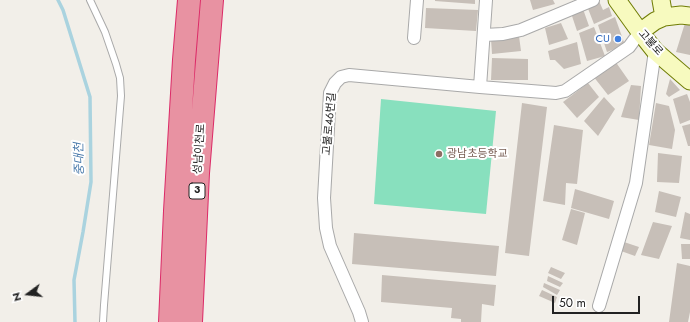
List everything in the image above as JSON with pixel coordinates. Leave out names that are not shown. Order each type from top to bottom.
[{"type":"highway","name":"성남이천로","points":[[191,322],[198,174],[212,0]]},
{"type":"highway","name":"성남이천로","points":[[170,322],[175,210],[189,2]]},
{"type":"street","points":[[414,38],[417,0]]},
{"type":"street","points":[[480,87],[486,0]]},
{"type":"street","points":[[484,35],[502,34],[521,30],[593,0]]},
{"type":"street","name":"고불로","points":[[617,0],[655,51],[690,81]]},
{"type":"street","points":[[661,0],[664,17]]},
{"type":"street","points":[[640,32],[655,21],[664,17],[681,15],[690,16]]},
{"type":"street","name":"고불로46번길","points":[[362,322],[330,246],[324,215],[330,93],[335,83],[341,78],[349,75],[556,93],[565,91],[630,47],[640,32]]},
{"type":"street","points":[[599,306],[636,183],[655,51]]},
{"type":"lane","points":[[90,0],[105,32],[116,64],[120,78],[121,96],[103,322]]},
{"type":"green space","points":[[381,99],[496,111],[486,214],[374,204]]},
{"type":"building","points":[[475,0],[475,4],[435,1]]},
{"type":"building","points":[[530,0],[553,0],[555,4],[533,10]]},
{"type":"building","points":[[599,1],[603,10],[609,7],[612,16],[594,24],[587,6]]},
{"type":"building","points":[[426,8],[478,10],[476,31],[425,28]]},
{"type":"building","points":[[583,9],[589,26],[577,31],[571,13]]},
{"type":"building","points":[[615,17],[625,45],[607,52],[598,25]]},
{"type":"building","points":[[561,23],[568,39],[549,45],[545,28]]},
{"type":"building","points":[[685,23],[690,24],[690,55],[676,52]]},
{"type":"building","points":[[594,27],[605,56],[587,61],[579,33]]},
{"type":"building","points":[[519,36],[521,51],[492,54],[491,39]]},
{"type":"building","points":[[577,42],[581,64],[564,69],[555,60],[550,60],[548,51]]},
{"type":"building","points":[[492,58],[528,59],[528,80],[491,80]]},
{"type":"building","points":[[615,61],[629,81],[608,95],[593,76]]},
{"type":"building","points":[[670,79],[680,90],[669,97],[666,94]]},
{"type":"building","points":[[588,83],[599,97],[577,118],[563,102]]},
{"type":"building","points":[[631,85],[641,86],[639,120],[621,117]]},
{"type":"building","points":[[687,94],[690,102],[690,120],[680,124],[673,99]]},
{"type":"building","points":[[604,97],[615,109],[598,136],[584,121]]},
{"type":"building","points":[[522,103],[547,107],[529,256],[505,253]]},
{"type":"building","points":[[656,103],[669,106],[675,130],[672,149],[649,145]]},
{"type":"building","points":[[690,124],[690,146],[688,146],[682,126]]},
{"type":"building","points":[[554,125],[583,130],[577,184],[566,183],[565,205],[543,201]]},
{"type":"building","points":[[658,153],[682,156],[679,183],[657,182]]},
{"type":"building","points":[[575,189],[614,201],[609,219],[571,208]]},
{"type":"building","points":[[659,191],[681,197],[676,217],[655,212]]},
{"type":"building","points":[[571,209],[585,213],[577,245],[562,240]]},
{"type":"building","points":[[685,212],[690,214],[690,240],[680,238]]},
{"type":"building","points":[[653,222],[672,226],[659,259],[641,255]]},
{"type":"building","points":[[354,233],[499,246],[496,276],[352,264]]},
{"type":"building","points":[[624,242],[639,247],[635,256],[621,251]]},
{"type":"building","points":[[681,244],[690,244],[690,259],[682,259]]},
{"type":"building","points":[[677,263],[690,266],[690,312],[688,322],[669,322]]},
{"type":"building","points":[[551,267],[565,273],[561,279],[548,273]]},
{"type":"building","points":[[382,275],[496,285],[494,306],[482,304],[481,322],[461,322],[461,319],[451,318],[452,308],[381,302]]},
{"type":"building","points":[[548,276],[563,283],[560,287],[547,281]]},
{"type":"building","points":[[544,283],[560,290],[557,295],[543,287]]},
{"type":"building","points":[[542,290],[557,297],[555,303],[539,296]]},
{"type":"waterway","name":"중대천","points":[[58,0],[63,10],[90,97],[91,182],[74,280],[75,322]]},
{"type":"place","name":"CU","points":[[618,39]]},
{"type":"place","name":"광남초등학교","points":[[439,154]]}]
